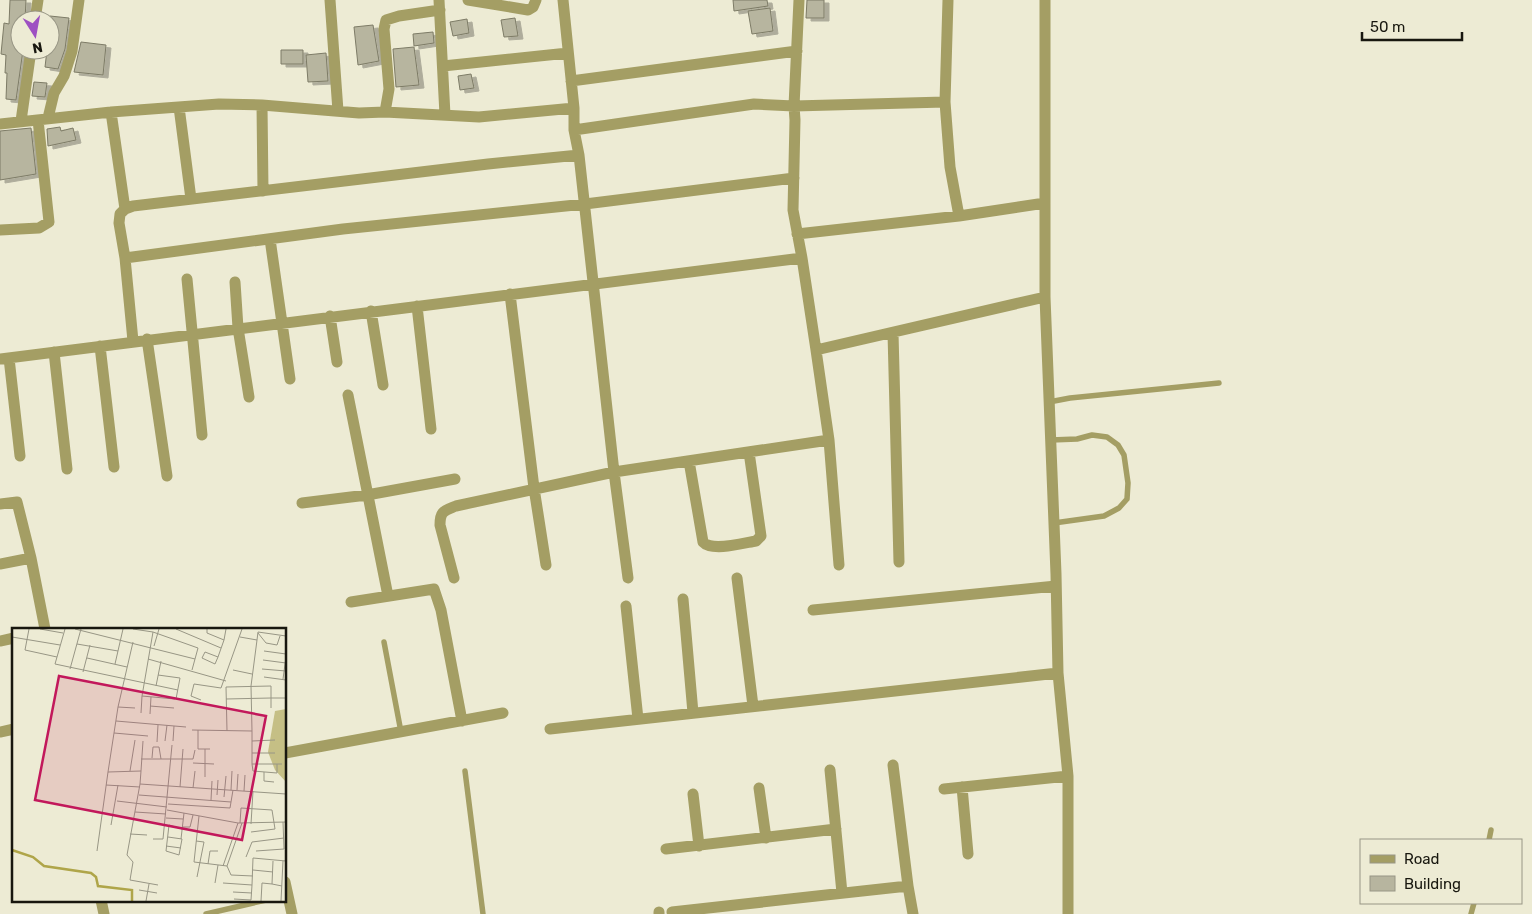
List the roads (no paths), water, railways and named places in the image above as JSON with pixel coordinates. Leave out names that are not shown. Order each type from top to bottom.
[{"type":"street","points":[[0,230],[39,228],[49,222],[43,119],[54,93],[64,76],[72,50],[79,0]]},
{"type":"street","points":[[330,0],[338,111]]},
{"type":"street","points":[[468,0],[528,10],[533,7],[536,0]]},
{"type":"street","points":[[563,0],[574,108],[574,130],[585,204],[614,472],[628,578]]},
{"type":"street","points":[[799,0],[794,106],[793,210],[829,440],[839,565]]},
{"type":"street","points":[[948,0],[945,102],[950,166],[959,216]]},
{"type":"street","points":[[1045,0],[1045,297],[1058,673],[1068,776],[1068,914]]},
{"type":"street","points":[[385,112],[389,89],[384,29],[386,20],[440,5],[445,115]]},
{"type":"street","points":[[571,81],[797,51]]},
{"type":"street","points":[[443,66],[568,53]]},
{"type":"street","points":[[21,122],[30,60]]},
{"type":"street","points":[[574,130],[754,104],[794,106],[945,102]]},
{"type":"street","points":[[0,124],[111,112],[219,104],[262,105],[359,113],[385,112],[479,117],[574,108]]},
{"type":"street","points":[[262,105],[263,191]]},
{"type":"street","points":[[179,108],[191,199]]},
{"type":"street","points":[[111,112],[125,209]]},
{"type":"street","points":[[133,341],[125,258],[119,222],[120,214],[125,209],[133,206],[488,164],[579,156]]},
{"type":"street","points":[[125,258],[344,229],[585,204],[794,178]]},
{"type":"street","points":[[797,234],[959,216],[1045,203]]},
{"type":"street","points":[[270,239],[290,379]]},
{"type":"street","points":[[20,456],[4,358],[802,258]]},
{"type":"street","points":[[187,279],[202,435]]},
{"type":"street","points":[[235,282],[238,328],[249,397]]},
{"type":"street","points":[[510,294],[534,488],[546,565]]},
{"type":"street","points":[[816,350],[1045,297]]},
{"type":"street","points":[[416,306],[431,429]]},
{"type":"street","points":[[372,311],[383,386]]},
{"type":"street","points":[[330,316],[337,362]]},
{"type":"street","points":[[893,333],[899,562]]},
{"type":"street","points":[[147,340],[167,476]]},
{"type":"street","points":[[100,346],[114,467]]},
{"type":"street","points":[[54,352],[67,469]]},
{"type":"street","points":[[348,395],[388,596]]},
{"type":"street","points":[[454,578],[440,525],[440,517],[443,512],[456,506],[614,472],[829,440]]},
{"type":"street","points":[[689,461],[703,542],[706,545],[715,547],[756,541],[761,536],[750,452]]},
{"type":"street","points":[[302,503],[367,495],[455,479]]},
{"type":"street","points":[[0,504],[17,502],[31,558],[45,628]]},
{"type":"street","points":[[0,564],[31,558]]},
{"type":"street","points":[[737,578],[754,706]]},
{"type":"street","points":[[812,610],[1056,586]]},
{"type":"street","points":[[351,602],[434,589],[441,610],[462,721]]},
{"type":"street","points":[[683,599],[693,713]]},
{"type":"street","points":[[626,606],[638,719]]},
{"type":"street","points":[[550,729],[1058,673]]},
{"type":"street","points":[[286,753],[503,713]]},
{"type":"street","points":[[894,765],[913,914]]},
{"type":"street","points":[[830,770],[842,893]]},
{"type":"street","points":[[944,789],[1068,776]]},
{"type":"street","points":[[962,787],[968,854]]},
{"type":"street","points":[[759,788],[766,838]]},
{"type":"street","points":[[693,794],[699,846]]},
{"type":"street","points":[[666,849],[836,830]]},
{"type":"street","points":[[672,912],[908,886]]},
{"type":"street","points":[[286,896],[292,914]]},
{"type":"lane","points":[[1049,402],[1070,398],[1219,383]]},
{"type":"lane","points":[[1051,440],[1077,439],[1092,435],[1107,437],[1118,445],[1124,455],[1128,483],[1127,499],[1119,508],[1104,516],[1054,523]]},
{"type":"lane","points":[[384,642],[401,732]]},
{"type":"lane","points":[[465,771],[483,914]]},
{"type":"lane","points":[[1489,839],[1491,830]]},
{"type":"lane","points":[[206,914],[257,902]]}]
